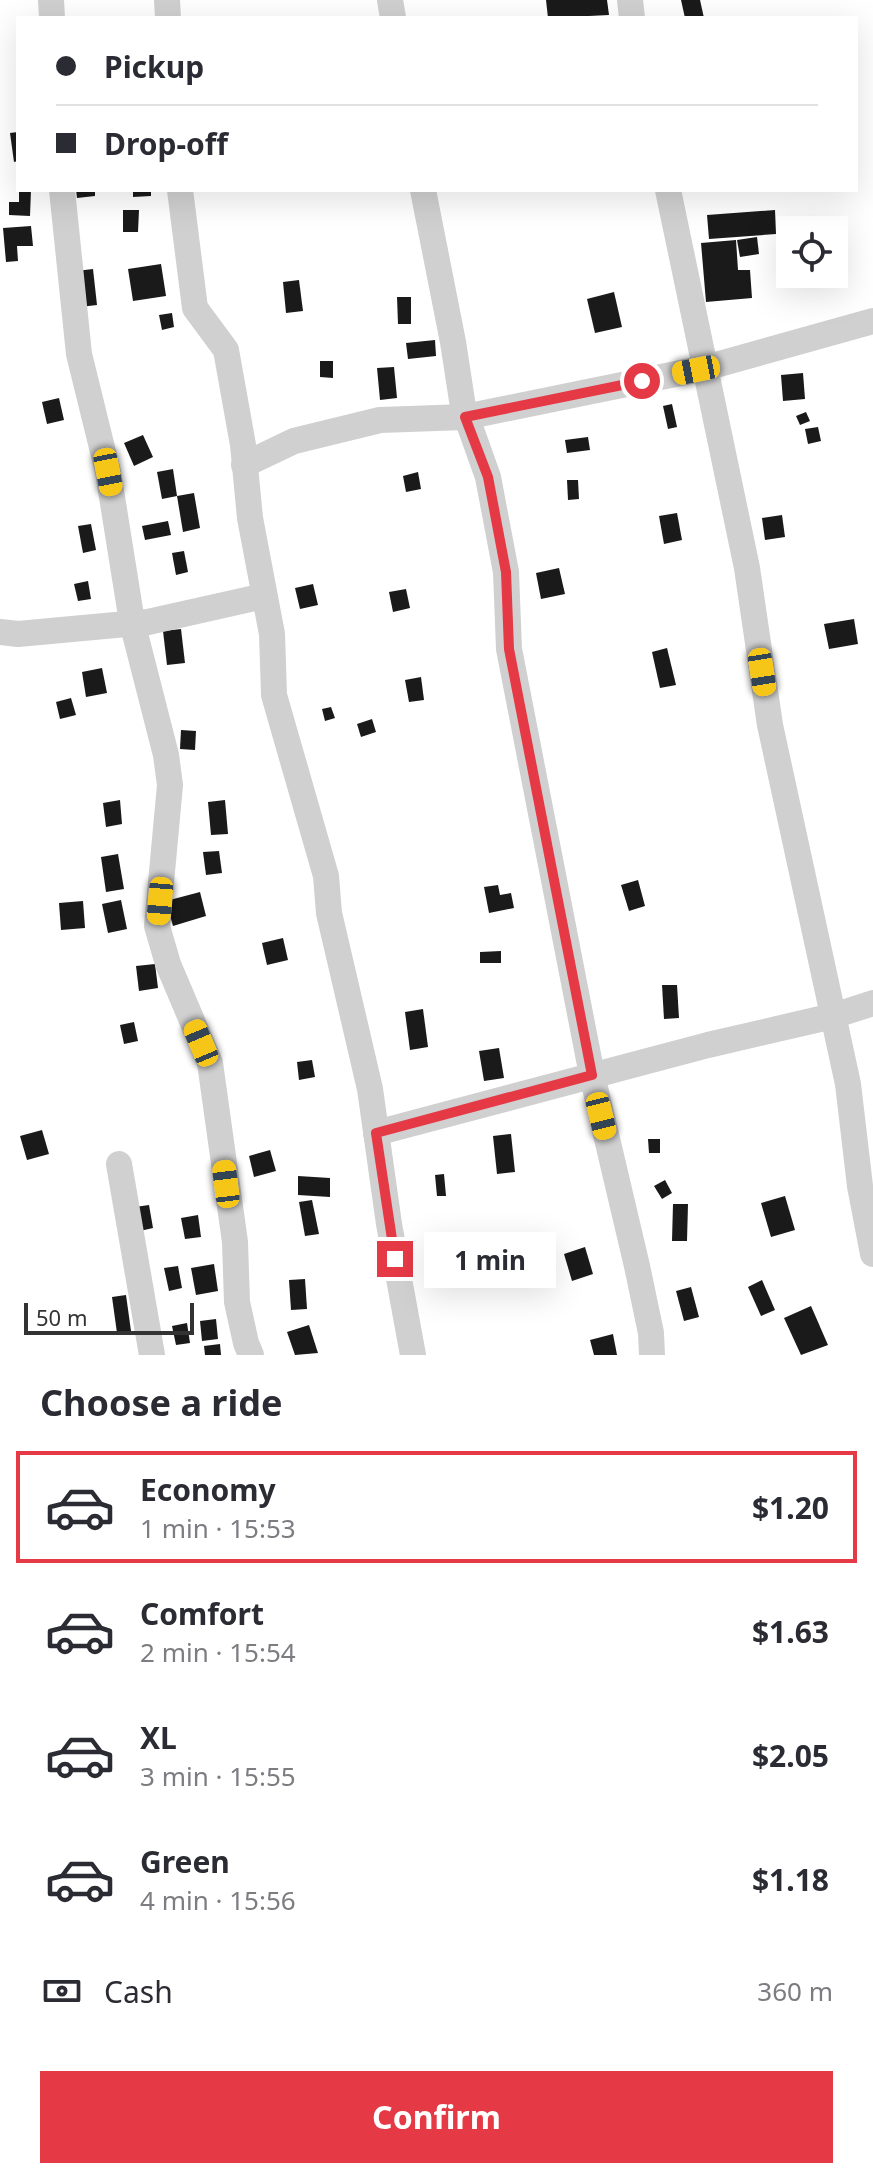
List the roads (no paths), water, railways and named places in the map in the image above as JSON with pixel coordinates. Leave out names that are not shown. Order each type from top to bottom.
[{"type":"street","points":[[62,192],[79,354],[108,472],[132,622],[161,729],[170,785],[157,926],[168,964],[210,1063],[235,1242],[237,1302],[251,1355]]},
{"type":"street","points":[[180,192],[195,308],[226,350],[250,518],[272,634],[274,695],[326,876],[329,913],[357,1023],[413,1355]]},
{"type":"street","points":[[423,192],[465,417],[488,477],[506,572],[509,649],[592,1075],[651,1333],[652,1355]]},
{"type":"street","points":[[668,192],[747,568],[770,725],[848,1084],[860,1186],[873,1254]]},
{"type":"street","points":[[244,465],[294,441],[380,420],[465,417],[705,368],[873,321]]},
{"type":"street","points":[[0,632],[18,634],[148,622],[264,596]]},
{"type":"street","points":[[376,1133],[592,1075],[833,1016],[873,1003]]},
{"type":"street","points":[[119,1164],[152,1355]]}]
